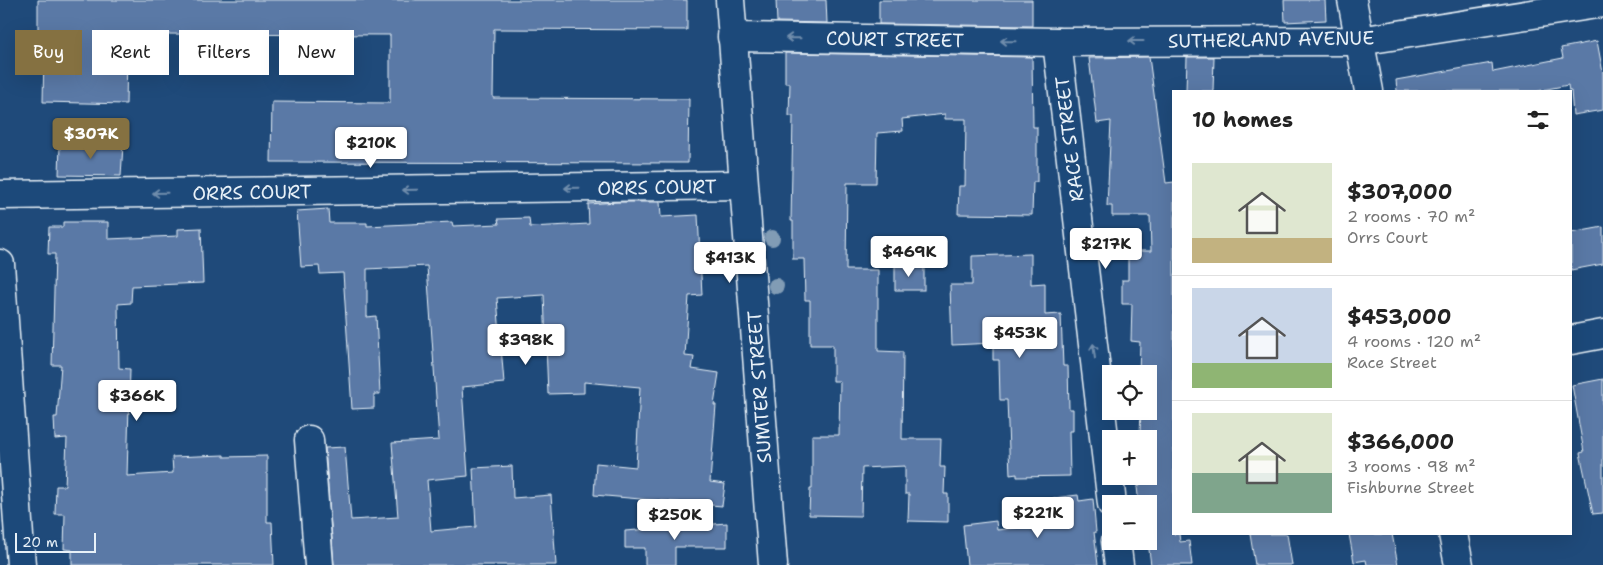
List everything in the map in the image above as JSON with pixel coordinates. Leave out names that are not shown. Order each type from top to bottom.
[{"type":"street","name":"SUMTER STREET","points":[[730,0],[773,565]]},
{"type":"street","points":[[1352,0],[1369,90]]},
{"type":"street","name":"SUTHERLAND AVENUE","points":[[1057,42],[1359,41],[1603,2]]},
{"type":"street","name":"COURT STREET","points":[[732,37],[1057,42]]},
{"type":"street","name":"RACE STREET","points":[[1057,42],[1111,495]]},
{"type":"street","name":"ORRS COURT","points":[[0,195],[743,185]]},
{"type":"street","points":[[0,264],[2,317],[21,565]]},
{"type":"street","points":[[1572,340],[1603,334]]},
{"type":"street","points":[[309,440],[319,565]]},
{"type":"street","points":[[1453,535],[1459,565]]},
{"type":"street","points":[[1117,550],[1119,565]]},
{"type":"building","points":[[38,0],[687,0],[687,30],[494,29],[493,98],[689,99],[688,163],[271,162],[272,102],[390,103],[390,35],[354,35],[354,30],[279,30],[279,35],[269,34],[269,30],[179,30],[179,34],[169,34],[169,30],[92,30],[92,75],[127,75],[126,104],[43,102],[44,75],[82,75],[82,30],[38,30]]},
{"type":"building","points":[[776,0],[826,0],[827,23],[777,22]]},
{"type":"building","points":[[879,0],[1032,0],[1032,26],[879,24]]},
{"type":"building","points":[[1284,0],[1325,0],[1326,20],[1285,22]]},
{"type":"building","points":[[1597,41],[1603,73],[1603,110],[1573,115],[1572,90],[1569,90],[1568,85],[1542,90],[1397,90],[1396,80],[1492,63],[1493,72],[1563,58],[1561,48]]},
{"type":"building","points":[[785,53],[1032,57],[1033,127],[1037,127],[1037,182],[1033,182],[1032,215],[958,214],[959,186],[965,186],[966,119],[945,119],[945,114],[902,119],[903,131],[877,133],[876,183],[847,183],[846,270],[878,270],[878,351],[903,352],[902,439],[941,439],[940,467],[945,467],[944,494],[948,494],[948,522],[908,521],[909,494],[905,494],[905,466],[862,468],[861,516],[809,515],[810,489],[812,489],[812,435],[839,435],[840,381],[833,381],[833,345],[810,345],[810,300],[805,300],[804,259],[793,259],[793,221],[791,221],[793,116],[789,116],[790,83],[785,83]]},
{"type":"building","points":[[1149,57],[1166,183],[1172,182],[1172,535],[1179,535],[1180,542],[1189,541],[1192,565],[1151,565],[1149,550],[1157,550],[1157,495],[1138,495],[1137,487],[1140,485],[1157,485],[1157,430],[1140,430],[1141,420],[1157,420],[1157,365],[1139,365],[1140,342],[1131,341],[1132,304],[1122,304],[1122,280],[1128,280],[1128,251],[1151,251],[1150,216],[1112,216],[1112,206],[1107,206],[1111,121],[1097,123],[1089,58]]},
{"type":"building","points":[[1187,57],[1214,57],[1213,90],[1186,90]]},
{"type":"building","points":[[60,144],[123,145],[121,176],[59,175]]},
{"type":"building","points":[[660,202],[661,217],[698,215],[702,295],[689,296],[685,356],[694,357],[692,369],[719,373],[714,405],[716,405],[710,482],[725,484],[722,506],[594,495],[596,463],[636,467],[640,387],[584,382],[584,393],[548,394],[544,295],[497,298],[504,383],[462,387],[468,476],[427,480],[431,531],[476,527],[473,468],[512,466],[513,498],[551,495],[556,565],[334,565],[325,448],[345,447],[351,520],[398,517],[392,443],[439,440],[427,266],[367,269],[367,317],[376,316],[380,394],[374,394],[374,408],[352,409],[343,273],[320,274],[319,266],[301,267],[297,211],[328,209],[329,223],[367,223],[367,226],[452,222],[453,226],[499,224],[498,219],[529,218],[530,227],[589,224],[588,204]]},
{"type":"building","points":[[63,222],[108,222],[108,239],[178,236],[178,229],[201,228],[203,283],[132,286],[131,303],[118,304],[119,368],[130,369],[127,476],[173,473],[172,457],[267,456],[267,522],[272,522],[274,565],[72,565],[72,550],[64,549],[65,514],[55,514],[56,486],[65,486],[67,438],[55,439],[54,417],[57,417],[61,365],[52,365],[55,254],[48,254],[49,227],[63,227]]},
{"type":"building","points":[[1603,227],[1603,264],[1572,270],[1572,233]]},
{"type":"building","points":[[1031,254],[1031,284],[1045,283],[1045,315],[1061,314],[1063,366],[1068,366],[1069,409],[1073,409],[1073,431],[1069,431],[1070,476],[1017,477],[1017,474],[1010,475],[1007,400],[1000,400],[999,360],[993,360],[993,343],[952,345],[950,285],[972,285],[972,256]]},
{"type":"building","points":[[895,266],[924,266],[924,290],[895,290]]},
{"type":"building","points":[[1603,379],[1603,513],[1593,514],[1580,453],[1584,452],[1572,385]]},
{"type":"building","points":[[1078,495],[1079,501],[1093,499],[1098,565],[967,565],[963,525],[996,521],[997,530],[1055,523],[1053,498]]},
{"type":"building","points":[[727,523],[727,547],[675,547],[675,565],[645,565],[645,548],[625,548],[625,531]]},
{"type":"building","points":[[1250,535],[1287,535],[1292,565],[1255,565]]},
{"type":"building","points":[[1349,535],[1392,535],[1398,565],[1367,565],[1366,560],[1354,562]]}]
